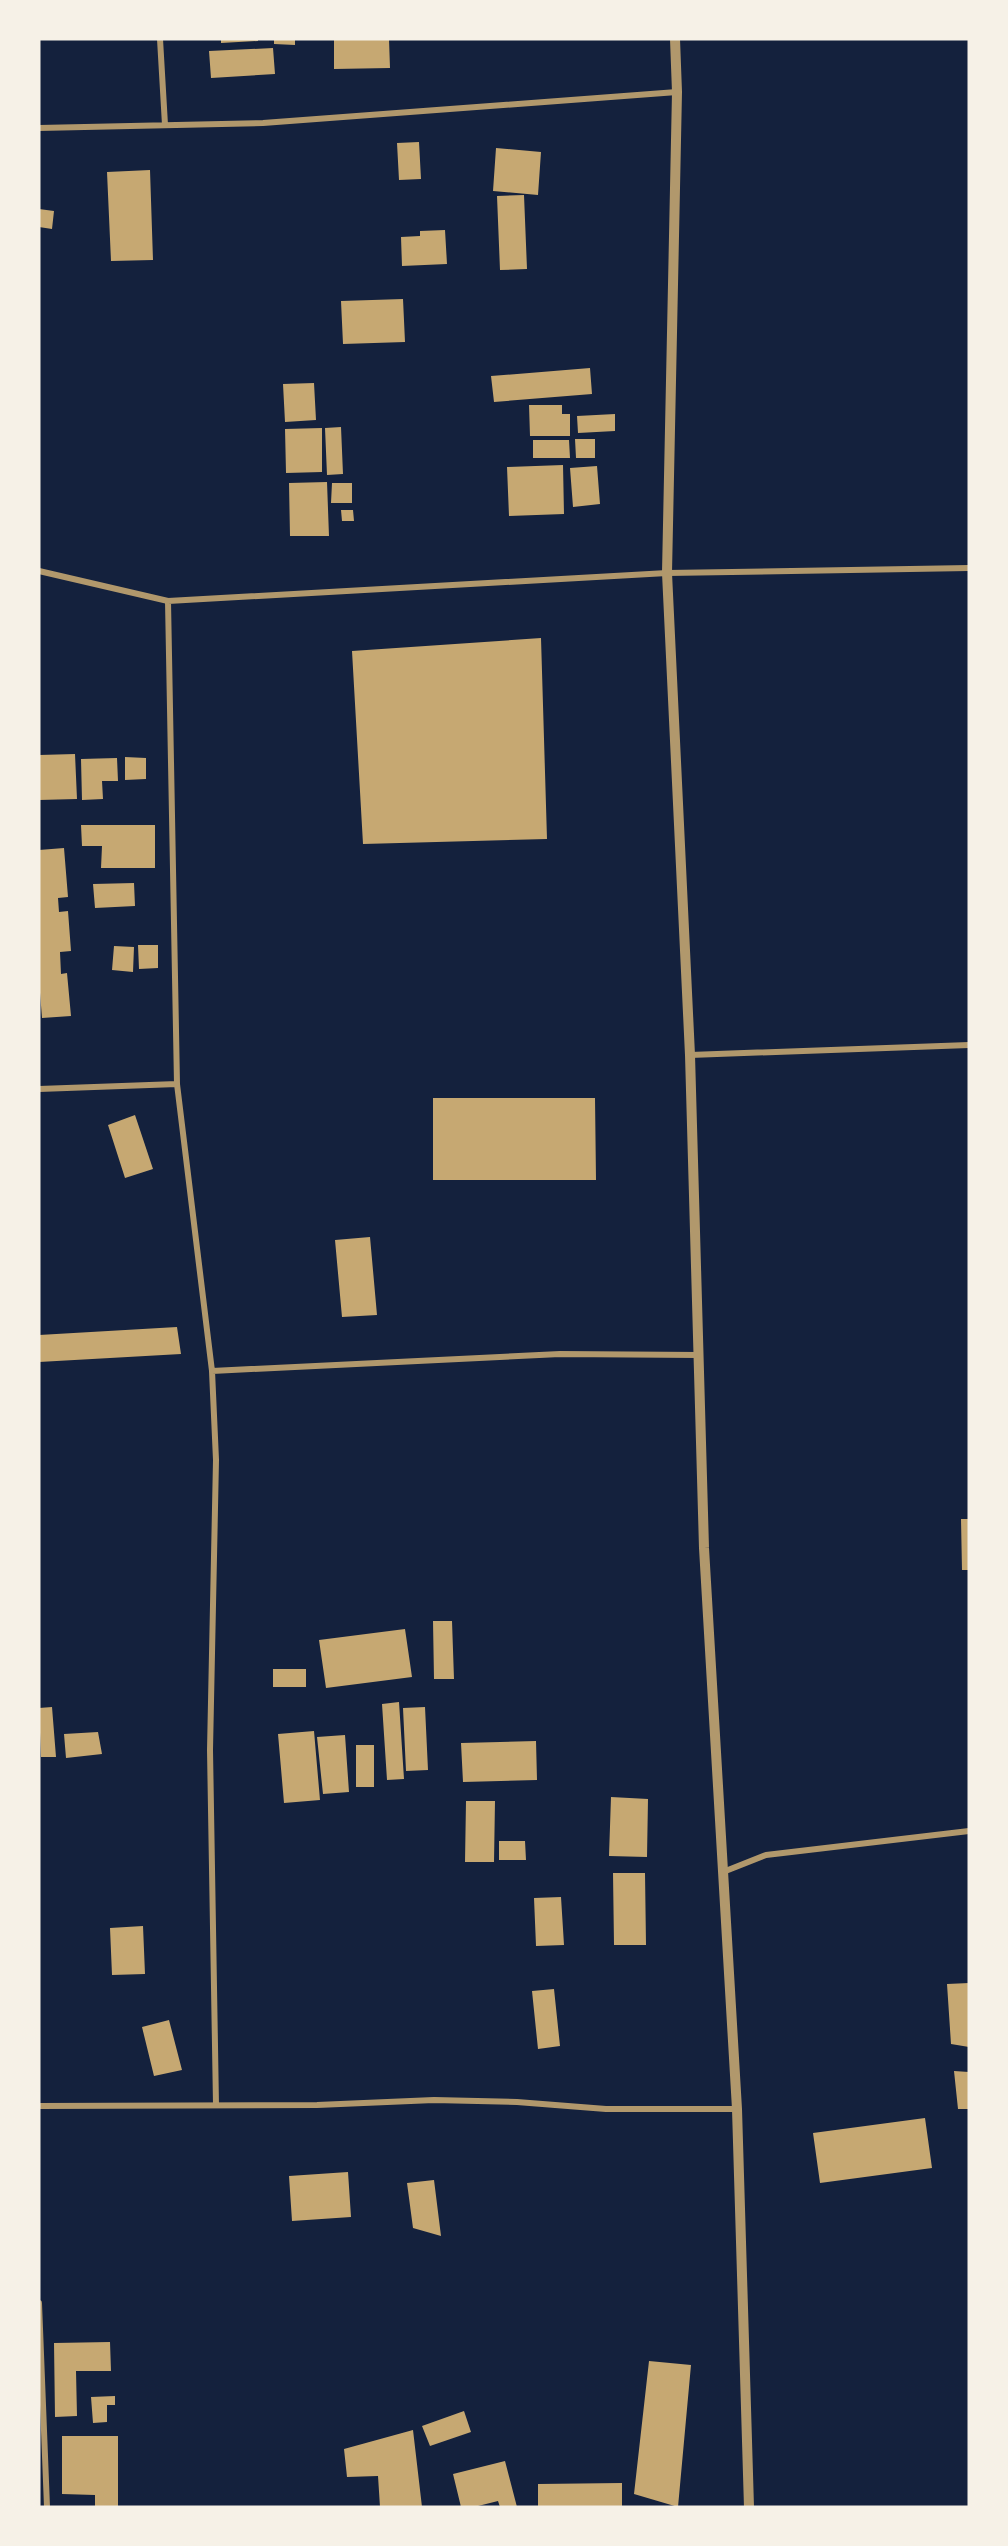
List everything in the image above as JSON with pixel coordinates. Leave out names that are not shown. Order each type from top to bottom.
[{"type":"street","points":[[160,39],[165,125]]},
{"type":"street","points":[[675,39],[677,93],[667,573],[690,1055],[704,1548],[737,2109],[749,2507]]},
{"type":"street","points":[[39,128],[263,123],[677,93]]},
{"type":"street","points":[[39,571],[168,601],[667,573],[969,568]]},
{"type":"street","points":[[168,601],[177,1084],[212,1371],[216,1460],[210,1750],[216,2105]]},
{"type":"street","points":[[690,1055],[969,1045]]},
{"type":"street","points":[[39,1089],[177,1084]]},
{"type":"street","points":[[212,1371],[560,1354],[700,1355]]},
{"type":"street","points":[[723,1872],[766,1855],[969,1831]]},
{"type":"street","points":[[39,2106],[317,2105],[434,2100],[517,2102],[606,2109],[737,2109]]},
{"type":"street","points":[[39,2303],[47,2507]]},
{"type":"building","points":[[221,39],[258,39],[258,41],[221,43]]},
{"type":"building","points":[[274,39],[295,39],[295,45],[274,44]]},
{"type":"building","points":[[334,39],[389,39],[390,68],[334,69]]},
{"type":"building","points":[[273,48],[275,74],[211,78],[209,51]]},
{"type":"building","points":[[419,142],[421,179],[399,180],[397,143]]},
{"type":"building","points":[[496,148],[541,152],[538,195],[493,191]]},
{"type":"building","points":[[150,170],[153,260],[111,261],[107,172]]},
{"type":"building","points":[[524,195],[527,269],[500,270],[497,196]]},
{"type":"building","points":[[39,209],[54,211],[52,229],[39,227]]},
{"type":"building","points":[[445,230],[447,264],[402,266],[401,237],[420,236],[420,231]]},
{"type":"building","points":[[403,299],[405,342],[343,344],[341,301]]},
{"type":"building","points":[[590,368],[592,394],[494,402],[491,376]]},
{"type":"building","points":[[314,383],[316,420],[285,422],[283,384]]},
{"type":"building","points":[[529,405],[562,405],[562,414],[570,414],[570,436],[530,436]]},
{"type":"building","points":[[615,414],[615,431],[578,433],[577,416]]},
{"type":"building","points":[[341,427],[343,474],[327,475],[325,428]]},
{"type":"building","points":[[322,428],[322,472],[286,473],[285,429]]},
{"type":"building","points":[[575,439],[595,439],[595,458],[576,458]]},
{"type":"building","points":[[533,440],[569,440],[570,458],[533,458]]},
{"type":"building","points":[[563,465],[564,514],[509,516],[507,467]]},
{"type":"building","points":[[597,466],[600,504],[573,507],[570,468]]},
{"type":"building","points":[[327,482],[329,536],[290,536],[289,483]]},
{"type":"building","points":[[332,483],[352,483],[352,503],[331,503]]},
{"type":"building","points":[[341,510],[353,510],[354,521],[342,521]]},
{"type":"building","points":[[541,638],[547,839],[363,844],[352,651]]},
{"type":"building","points":[[75,754],[77,799],[39,800],[39,755]]},
{"type":"building","points":[[125,757],[146,758],[146,779],[125,780]]},
{"type":"building","points":[[117,758],[118,781],[102,781],[103,799],[82,800],[81,759]]},
{"type":"building","points":[[81,825],[155,825],[155,868],[101,868],[102,846],[82,846]]},
{"type":"building","points":[[64,848],[68,897],[58,898],[59,912],[68,911],[71,951],[60,952],[61,974],[67,973],[71,1016],[42,1018],[39,980],[39,850]]},
{"type":"building","points":[[134,883],[135,906],[95,908],[93,884]]},
{"type":"building","points":[[138,945],[158,945],[158,968],[139,969]]},
{"type":"building","points":[[114,946],[134,947],[133,972],[112,970]]},
{"type":"building","points":[[433,1098],[595,1098],[596,1180],[433,1180]]},
{"type":"building","points":[[135,1115],[153,1169],[125,1178],[108,1125]]},
{"type":"building","points":[[370,1237],[377,1315],[342,1317],[335,1240]]},
{"type":"building","points":[[177,1327],[181,1354],[39,1362],[39,1335]]},
{"type":"building","points":[[961,1519],[969,1519],[969,1570],[962,1570]]},
{"type":"building","points":[[433,1621],[452,1621],[454,1679],[434,1679]]},
{"type":"building","points":[[405,1629],[412,1677],[326,1688],[319,1640]]},
{"type":"building","points":[[273,1669],[306,1669],[306,1687],[273,1687]]},
{"type":"building","points":[[399,1702],[404,1779],[387,1780],[382,1704]]},
{"type":"building","points":[[52,1707],[56,1757],[41,1757],[39,1708]]},
{"type":"building","points":[[425,1707],[428,1770],[406,1771],[403,1708]]},
{"type":"building","points":[[314,1731],[320,1800],[284,1803],[278,1734]]},
{"type":"building","points":[[98,1732],[102,1754],[66,1758],[64,1734]]},
{"type":"building","points":[[345,1735],[349,1792],[323,1794],[317,1737]]},
{"type":"building","points":[[536,1741],[537,1780],[463,1782],[461,1743]]},
{"type":"building","points":[[356,1745],[374,1745],[374,1787],[356,1787]]},
{"type":"building","points":[[611,1797],[648,1799],[647,1857],[609,1856]]},
{"type":"building","points":[[466,1801],[495,1801],[494,1862],[465,1862]]},
{"type":"building","points":[[499,1841],[525,1841],[526,1860],[499,1860]]},
{"type":"building","points":[[613,1873],[645,1873],[646,1945],[614,1945]]},
{"type":"building","points":[[561,1897],[564,1945],[536,1946],[534,1898]]},
{"type":"building","points":[[143,1926],[145,1974],[112,1975],[110,1928]]},
{"type":"building","points":[[969,1983],[969,2047],[951,2044],[947,1984]]},
{"type":"building","points":[[554,1989],[560,2046],[538,2049],[532,1991]]},
{"type":"building","points":[[169,2020],[182,2070],[154,2076],[142,2027]]},
{"type":"building","points":[[954,2071],[969,2072],[969,2109],[958,2109]]},
{"type":"building","points":[[925,2118],[932,2168],[820,2183],[813,2133]]},
{"type":"building","points":[[348,2172],[351,2217],[292,2221],[289,2176]]},
{"type":"building","points":[[434,2180],[441,2236],[413,2228],[407,2183]]},
{"type":"building","points":[[110,2342],[111,2371],[76,2371],[77,2416],[55,2417],[54,2343]]},
{"type":"building","points":[[649,2361],[691,2365],[678,2507],[634,2494]]},
{"type":"building","points":[[115,2396],[115,2405],[107,2405],[107,2422],[93,2423],[91,2397]]},
{"type":"building","points":[[464,2411],[471,2432],[430,2446],[422,2426]]},
{"type":"building","points":[[413,2430],[422,2507],[380,2507],[378,2476],[347,2477],[344,2449]]},
{"type":"building","points":[[62,2436],[118,2436],[118,2507],[95,2507],[95,2495],[62,2494]]},
{"type":"building","points":[[505,2461],[517,2507],[500,2507],[498,2501],[474,2507],[461,2507],[453,2474]]},
{"type":"building","points":[[622,2483],[622,2507],[538,2507],[538,2484]]}]
